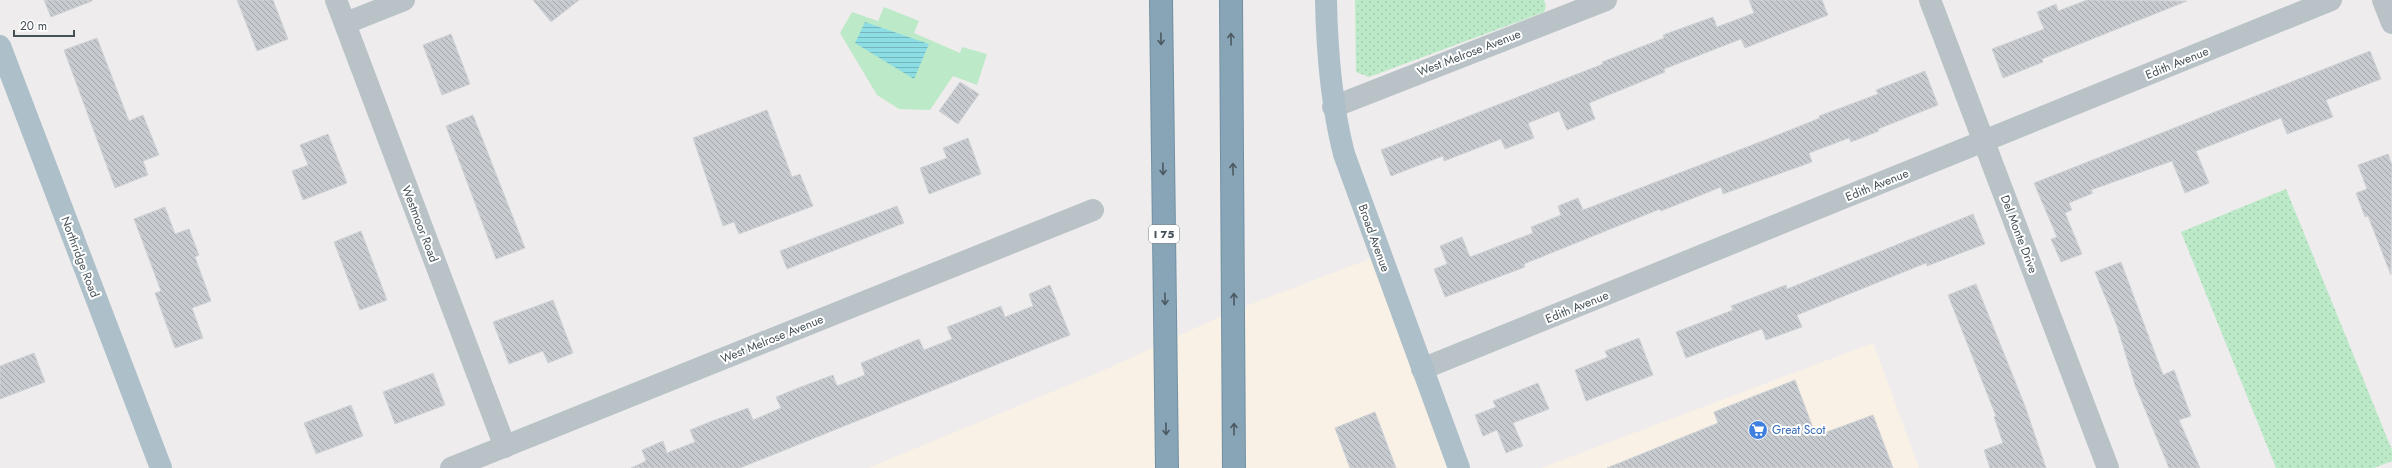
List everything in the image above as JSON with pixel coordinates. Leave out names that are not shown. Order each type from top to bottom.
[{"type":"highway","name":"I 75","points":[[1161,0],[1167,468]]},
{"type":"highway","points":[[1231,0],[1234,468]]},
{"type":"main road","name":"Broad Avenue","points":[[1326,0],[1328,67],[1333,107],[1344,154],[1363,211],[1459,468]]},
{"type":"main road","name":"Northridge Road","points":[[0,46],[161,468]]},
{"type":"street","name":"Westmoor Road","points":[[336,0],[346,23],[505,447]]},
{"type":"street","points":[[346,23],[404,0]]},
{"type":"street","name":"West Melrose Avenue","points":[[1333,107],[1606,0]]},
{"type":"street","name":"Del Monte Drive","points":[[1930,0],[2108,468]]},
{"type":"street","name":"Edith Avenue","points":[[1422,369],[2332,0]]},
{"type":"street","points":[[2383,0],[2392,23]]},
{"type":"street","name":"West Melrose Avenue","points":[[451,468],[1093,210]]},
{"type":"shaded area","points":[[1380,255],[1459,468],[868,468],[1093,375],[1235,310]]},
{"type":"shaded area","points":[[1873,343],[1919,468],[1541,468]]},
{"type":"green space","points":[[1355,0],[1544,0],[1546,6],[1544,12],[1369,77],[1356,72]]},
{"type":"green space","points":[[884,7],[919,21],[914,33],[960,53],[962,47],[987,54],[977,85],[953,76],[930,110],[899,109],[877,95],[840,33],[852,12],[878,21]]},
{"type":"green space","points":[[2286,189],[2392,450],[2392,461],[2374,468],[2276,468],[2181,232]]},
{"type":"water","points":[[865,22],[929,44],[914,79],[855,43]]},
{"type":"building","points":[[44,0],[92,0],[92,1],[51,17]]},
{"type":"building","points":[[237,0],[273,0],[288,39],[257,51]]},
{"type":"building","points":[[533,0],[579,0],[551,22]]},
{"type":"building","points":[[1749,0],[1822,0],[1828,15],[1745,48],[1741,39],[1664,69],[1665,72],[1589,103],[1595,119],[1567,130],[1559,111],[1528,123],[1534,138],[1505,149],[1501,139],[1444,161],[1443,156],[1391,176],[1381,150],[1603,64],[1602,62],[1664,38],[1663,35],[1713,17],[1717,27],[1754,13]]},
{"type":"building","points":[[2087,0],[2187,1],[2042,59],[2043,62],[2003,78],[1992,49],[2044,29],[2037,12],[2056,4],[2058,11]]},
{"type":"building","points":[[451,34],[470,84],[442,95],[423,45]]},
{"type":"building","points":[[97,38],[129,121],[143,115],[159,155],[143,161],[148,175],[115,188],[64,50]]},
{"type":"building","points":[[2370,51],[2381,79],[2326,100],[2333,117],[2287,134],[2281,118],[2196,151],[2209,183],[2185,193],[2172,161],[2091,190],[2093,193],[2069,203],[2072,210],[2065,213],[2082,254],[2061,262],[2051,239],[2057,237],[2034,183]]},
{"type":"building","points":[[1925,71],[1938,105],[1878,129],[1879,131],[1851,142],[1849,138],[1809,153],[1812,162],[1723,194],[1721,187],[1661,211],[1660,209],[1524,264],[1525,267],[1445,297],[1434,269],[1447,264],[1440,246],[1462,237],[1470,257],[1533,233],[1531,227],[1561,215],[1558,206],[1578,198],[1583,210],[1820,118],[1819,116],[1878,94],[1876,90]]},
{"type":"building","points":[[960,82],[979,94],[958,124],[939,111]]},
{"type":"building","points":[[767,110],[792,177],[800,174],[813,206],[739,234],[734,222],[723,226],[693,138]]},
{"type":"building","points":[[473,115],[525,248],[496,259],[446,126]]},
{"type":"building","points":[[328,134],[347,183],[303,200],[292,171],[308,165],[300,145]]},
{"type":"building","points":[[968,138],[981,174],[929,194],[920,168],[947,158],[943,148]]},
{"type":"building","points":[[2388,154],[2392,165],[2391,275],[2368,216],[2365,217],[2356,193],[2367,189],[2358,165]]},
{"type":"building","points":[[897,206],[904,223],[787,269],[780,251]]},
{"type":"building","points":[[165,207],[175,234],[189,229],[199,255],[195,257],[211,301],[192,308],[203,338],[175,348],[155,293],[161,291],[134,219]]},
{"type":"building","points":[[1973,214],[1985,244],[1927,266],[1926,263],[1797,315],[1802,327],[1766,340],[1762,329],[1686,358],[1676,332],[1733,310],[1731,306],[1786,285],[1787,289]]},
{"type":"building","points":[[361,231],[387,300],[360,310],[334,242]]},
{"type":"building","points":[[2121,262],[2163,375],[2174,370],[2191,416],[2179,420],[2200,468],[2169,468],[2135,385],[2117,326],[2095,272]]},
{"type":"building","points":[[1976,284],[2025,406],[2046,468],[1990,468],[1984,450],[2003,443],[1994,417],[1996,416],[1948,295]]},
{"type":"building","points":[[1050,285],[1070,335],[740,468],[631,468],[646,461],[642,450],[663,441],[667,453],[695,442],[690,430],[712,421],[748,408],[753,420],[781,408],[776,397],[798,388],[833,375],[837,386],[865,375],[861,363],[919,339],[924,350],[952,339],[947,327],[1001,306],[1005,317],[1033,306],[1029,294]]},
{"type":"building","points":[[553,300],[573,353],[548,363],[543,351],[509,364],[493,322]]},
{"type":"building","points":[[1639,338],[1653,375],[1586,401],[1575,370],[1608,357],[1605,351]]},
{"type":"building","points":[[34,353],[45,382],[0,399],[0,366]]},
{"type":"building","points":[[433,373],[445,405],[395,424],[383,392]]},
{"type":"building","name":"Great Scot","points":[[1795,380],[1816,436],[1873,415],[1893,468],[1607,468],[1718,423],[1714,412]]},
{"type":"building","points":[[1538,383],[1549,409],[1513,423],[1523,446],[1506,453],[1497,430],[1483,436],[1475,415],[1496,407],[1493,401]]},
{"type":"building","points":[[351,405],[363,436],[316,454],[304,423]]},
{"type":"building","points":[[1375,412],[1396,468],[1350,468],[1335,428]]},
{"type":"place","name":"Great Scot","points":[[1758,430]]}]
